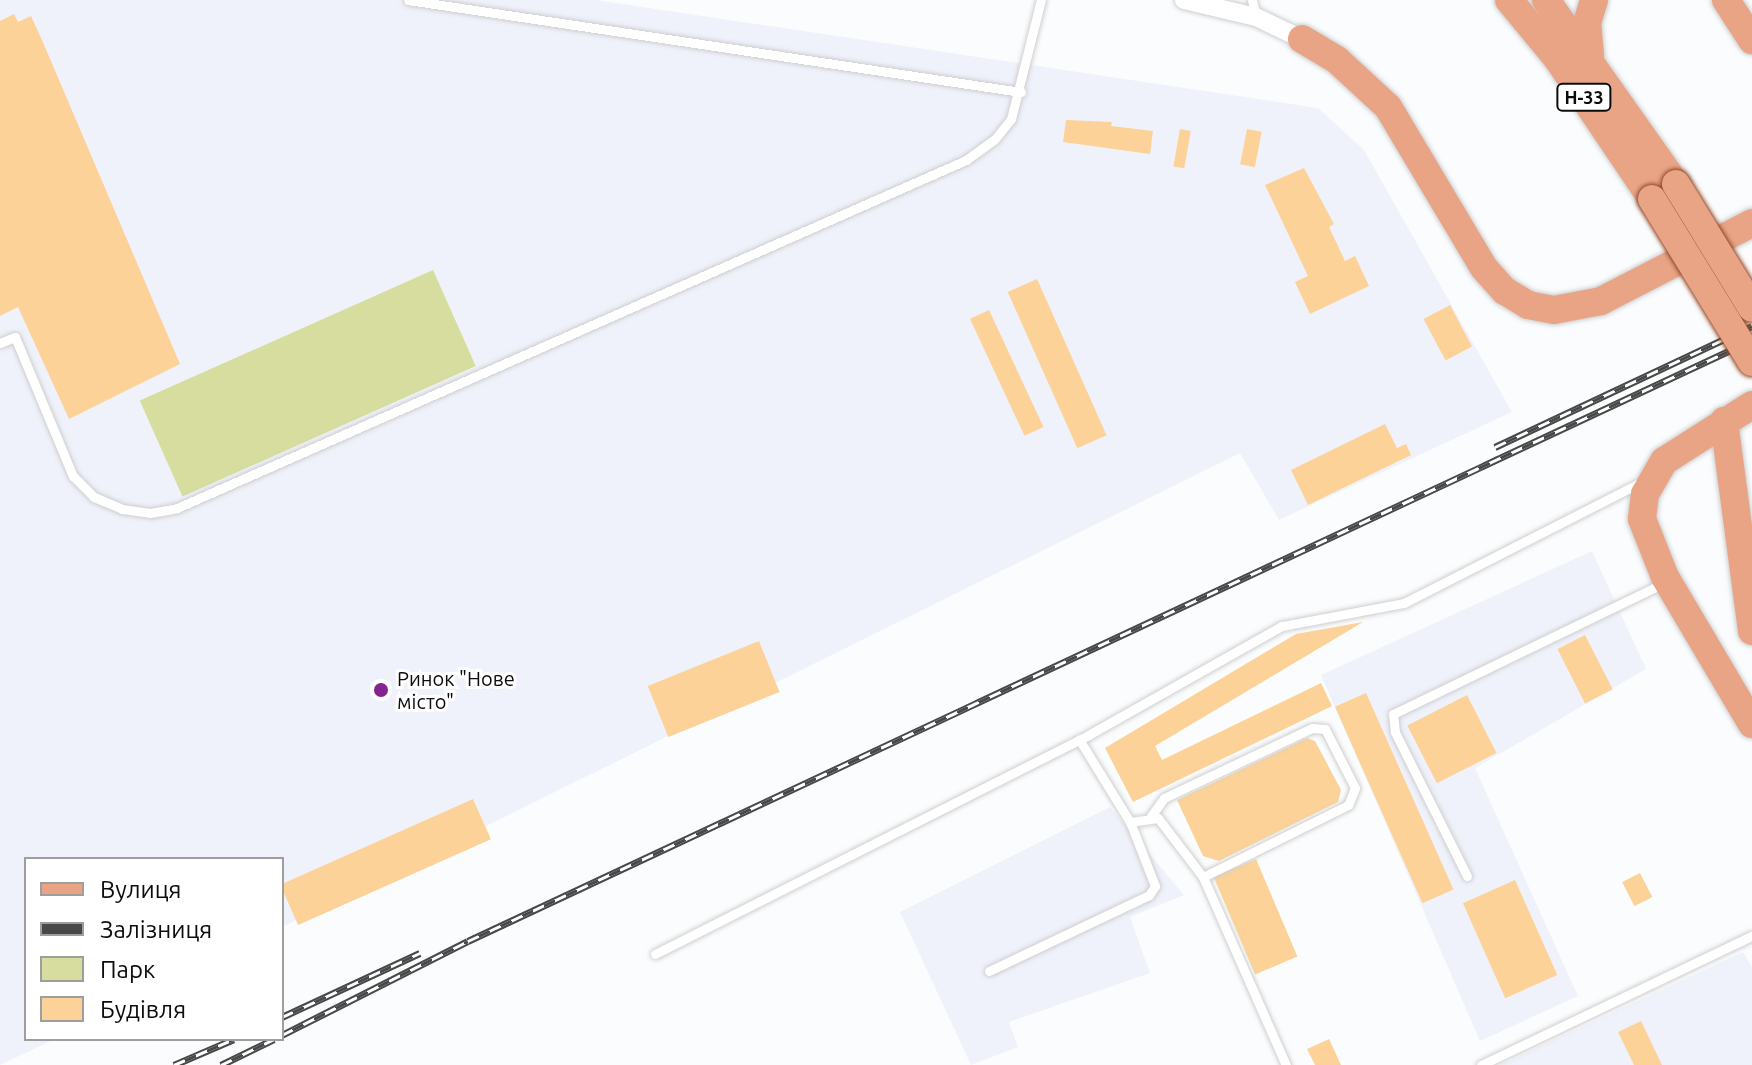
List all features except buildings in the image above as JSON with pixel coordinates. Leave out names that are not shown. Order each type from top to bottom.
[{"type":"main road","name":"Н-33","points":[[1509,0],[1664,191],[1752,308]]},
{"type":"main road","name":"Н-33","points":[[1546,0],[1590,56],[1752,362]]},
{"type":"main road","points":[[1590,56],[1587,23],[1594,0]]},
{"type":"main road","points":[[1726,0],[1752,40]]},
{"type":"main road","points":[[1302,39],[1337,60],[1388,107],[1484,268],[1505,291],[1528,305],[1554,310],[1601,301],[1752,242]]},
{"type":"main road","points":[[1651,279],[1752,223]]},
{"type":"main road","points":[[1752,405],[1681,447],[1651,476],[1642,519],[1667,582],[1752,724]]},
{"type":"main road","points":[[1724,421],[1752,631]]},
{"type":"street","points":[[1184,0],[1254,9],[1302,39]]},
{"type":"lane","points":[[408,0],[1021,92]]},
{"type":"lane","points":[[0,343],[15,337],[73,476],[94,497],[122,509],[150,513],[177,508],[966,160],[994,140],[1011,119],[1021,92],[1041,0]]},
{"type":"lane","points":[[655,954],[1079,739],[1282,626],[1404,603],[1651,476]]},
{"type":"lane","points":[[1467,876],[1395,732],[1393,714],[1667,582]]},
{"type":"lane","points":[[1130,822],[1151,816],[1164,798],[1312,728],[1325,729],[1355,788],[1348,805],[1203,877]]},
{"type":"lane","points":[[989,971],[1149,895],[1155,878],[1130,822],[1079,739]]},
{"type":"lane","points":[[1151,816],[1203,877],[1286,1065]]},
{"type":"lane","points":[[1481,1065],[1752,936]]},
{"type":"shaded area","name":"Ринок \"Нове місто\"","points":[[0,0],[596,0],[1318,108],[1364,150],[1512,412],[1279,520],[1240,453],[284,926],[284,857],[24,857],[24,1041],[51,1041],[0,1065]]},
{"type":"shaded area","points":[[1592,551],[1646,669],[1475,768],[1578,996],[1480,1041],[1321,675]]},
{"type":"shaded area","points":[[1110,807],[1184,895],[1130,917],[1150,973],[1009,1022],[1018,1047],[971,1065],[900,912]]},
{"type":"shaded area","points":[[1743,952],[1752,967],[1752,1065],[1500,1065]]},
{"type":"green space","points":[[433,270],[476,366],[182,496],[140,401]]},
{"type":"railway","points":[[1495,447],[1752,326]]},
{"type":"railway","points":[[284,1034],[468,941],[1752,340]]},
{"type":"railway","points":[[284,1016],[420,953]]},
{"type":"railway","points":[[174,1065],[229,1041]]},
{"type":"railway","points":[[221,1065],[270,1041]]},
{"type":"place","name":"Ринок \"Нове місто\"","points":[[381,690]]}]
